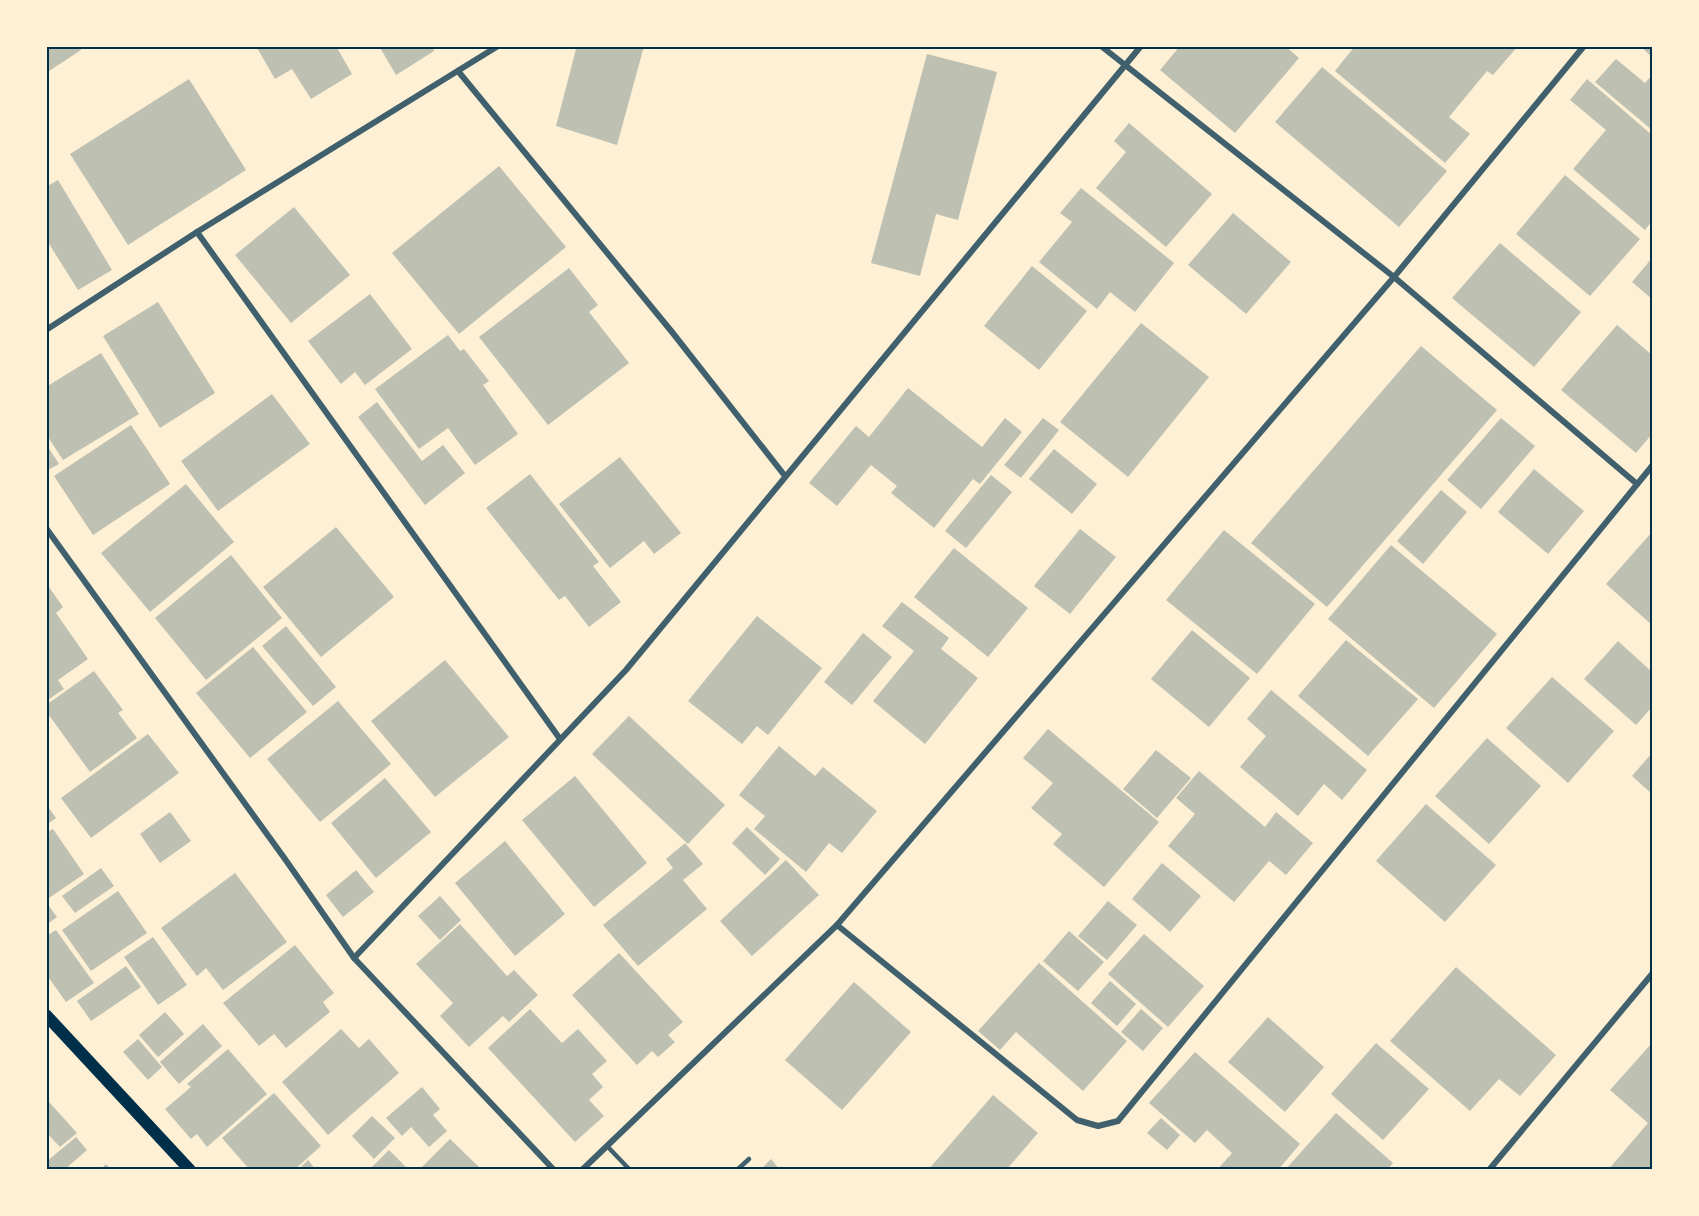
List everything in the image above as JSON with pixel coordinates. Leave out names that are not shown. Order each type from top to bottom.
[{"type":"main road","points":[[46,1015],[190,1170]]},
{"type":"street","points":[[46,330],[197,232],[498,46]]},
{"type":"street","points":[[1101,46],[1394,277],[1637,484]]},
{"type":"street","points":[[354,958],[626,670],[1141,46]]},
{"type":"street","points":[[582,1170],[837,925],[1394,277],[1584,46]]},
{"type":"street","points":[[458,71],[672,332],[785,476]]},
{"type":"street","points":[[197,232],[560,740]]},
{"type":"street","points":[[837,925],[1077,1120],[1098,1126],[1118,1121],[1653,466]]},
{"type":"street","points":[[46,528],[354,958],[554,1170]]},
{"type":"street","points":[[1489,1170],[1653,974]]},
{"type":"lane","points":[[607,1146],[630,1170]]},
{"type":"lane","points":[[737,1170],[749,1159]]},
{"type":"building","points":[[46,46],[79,46],[81,50],[46,73]]},
{"type":"building","points":[[256,46],[336,46],[352,74],[311,99],[292,69],[275,79]]},
{"type":"building","points":[[379,46],[432,46],[434,51],[396,75]]},
{"type":"building","points":[[571,46],[644,46],[617,145],[556,126],[576,49]]},
{"type":"building","points":[[1180,46],[1285,46],[1299,58],[1235,133],[1160,70]]},
{"type":"building","points":[[1355,46],[1518,46],[1493,75],[1487,71],[1449,117],[1470,134],[1445,163],[1335,71]]},
{"type":"building","points":[[1640,46],[1652,46],[1652,57]]},
{"type":"building","points":[[927,54],[997,72],[958,220],[936,214],[920,276],[871,263]]},
{"type":"building","points":[[1616,59],[1645,83],[1652,75],[1652,130],[1595,82]]},
{"type":"building","points":[[1322,67],[1447,171],[1399,227],[1275,122]]},
{"type":"building","points":[[189,79],[246,170],[128,245],[70,154]]},
{"type":"building","points":[[1587,79],[1652,135],[1652,221],[1645,230],[1573,169],[1606,130],[1570,100]]},
{"type":"building","points":[[1129,123],[1212,194],[1166,247],[1096,188],[1126,152],[1114,141]]},
{"type":"building","points":[[499,166],[566,247],[459,334],[392,253]]},
{"type":"building","points":[[1565,175],[1640,239],[1590,296],[1516,234]]},
{"type":"building","points":[[58,180],[112,270],[78,290],[46,239],[46,187]]},
{"type":"building","points":[[1081,188],[1174,263],[1135,312],[1110,292],[1097,309],[1039,262],[1072,222],[1060,213]]},
{"type":"building","points":[[294,207],[350,275],[291,323],[235,255]]},
{"type":"building","points":[[1233,213],[1291,262],[1246,314],[1188,265]]},
{"type":"building","points":[[1500,243],[1581,312],[1534,367],[1452,298]]},
{"type":"building","points":[[1652,258],[1652,299],[1632,282]]},
{"type":"building","points":[[1032,266],[1087,311],[1039,370],[984,326]]},
{"type":"building","points":[[569,268],[598,305],[589,312],[629,363],[548,425],[479,337]]},
{"type":"building","points":[[370,294],[412,349],[365,385],[355,372],[341,384],[308,341]]},
{"type":"building","points":[[158,302],[215,393],[160,428],[103,336]]},
{"type":"building","points":[[1141,323],[1209,377],[1128,477],[1060,422]]},
{"type":"building","points":[[1617,325],[1652,355],[1652,434],[1636,453],[1561,390]]},
{"type":"building","points":[[448,335],[460,351],[464,349],[489,381],[483,385],[518,434],[475,465],[448,428],[419,449],[375,389]]},
{"type":"building","points":[[1421,346],[1497,410],[1327,607],[1251,543]]},
{"type":"building","points":[[101,353],[139,414],[63,460],[46,434],[46,387]]},
{"type":"building","points":[[908,388],[982,447],[1005,418],[1022,432],[980,484],[973,479],[934,528],[891,493],[897,486],[871,465],[837,506],[809,483],[856,426],[869,437]]},
{"type":"building","points":[[272,394],[310,444],[218,511],[181,461]]},
{"type":"building","points":[[377,402],[422,461],[443,445],[465,473],[425,505],[358,417]]},
{"type":"building","points":[[1043,418],[1059,430],[1021,478],[1004,465]]},
{"type":"building","points":[[1501,418],[1535,446],[1481,509],[1447,480]]},
{"type":"building","points":[[131,425],[170,484],[93,535],[54,476]]},
{"type":"building","points":[[46,444],[59,464],[46,471]]},
{"type":"building","points":[[1054,449],[1097,484],[1072,514],[1029,479]]},
{"type":"building","points":[[620,457],[681,533],[654,554],[644,541],[610,568],[559,504]]},
{"type":"building","points":[[1534,469],[1584,511],[1548,554],[1498,512]]},
{"type":"building","points":[[530,474],[599,562],[593,566],[621,602],[589,627],[565,596],[559,600],[486,508]]},
{"type":"building","points":[[991,475],[1012,492],[966,548],[945,531]]},
{"type":"building","points":[[186,484],[234,542],[150,612],[101,553]]},
{"type":"building","points":[[1441,490],[1467,512],[1423,564],[1397,541]]},
{"type":"building","points":[[336,527],[394,597],[321,657],[263,587]]},
{"type":"building","points":[[1080,529],[1116,557],[1070,614],[1034,586]]},
{"type":"building","points":[[1224,530],[1315,604],[1257,674],[1166,600]]},
{"type":"building","points":[[1652,532],[1652,625],[1606,584]]},
{"type":"building","points":[[1391,545],[1497,634],[1434,708],[1328,619]]},
{"type":"building","points":[[954,548],[1028,608],[988,657],[914,597]]},
{"type":"building","points":[[231,555],[282,618],[206,680],[155,618]]},
{"type":"building","points":[[49,587],[63,607],[56,613],[88,659],[58,680],[64,689],[46,701],[46,588]]},
{"type":"building","points":[[902,602],[949,638],[941,649],[978,678],[925,744],[873,701],[914,651],[882,626]]},
{"type":"building","points":[[757,616],[822,668],[768,735],[757,726],[742,744],[688,701]]},
{"type":"building","points":[[286,626],[336,687],[313,706],[262,646]]},
{"type":"building","points":[[1192,630],[1250,678],[1209,727],[1151,679]]},
{"type":"building","points":[[863,633],[892,657],[852,705],[824,682]]},
{"type":"building","points":[[1346,640],[1418,699],[1368,756],[1298,696]]},
{"type":"building","points":[[1618,641],[1652,672],[1652,707],[1636,725],[1584,679]]},
{"type":"building","points":[[253,647],[307,712],[250,758],[196,693]]},
{"type":"building","points":[[445,660],[509,737],[435,797],[371,721]]},
{"type":"building","points":[[94,671],[123,710],[118,713],[137,738],[90,772],[46,711],[46,705]]},
{"type":"building","points":[[1552,677],[1614,731],[1568,783],[1506,728]]},
{"type":"building","points":[[1271,690],[1367,770],[1342,800],[1324,784],[1298,816],[1240,767],[1266,736],[1247,719]]},
{"type":"building","points":[[338,701],[391,764],[320,822],[267,759]]},
{"type":"building","points":[[629,716],[725,805],[688,844],[592,754]]},
{"type":"building","points":[[1048,729],[1159,822],[1104,887],[1053,844],[1062,834],[1031,808],[1053,783],[1023,758]]},
{"type":"building","points":[[148,734],[179,773],[91,838],[61,798]]},
{"type":"building","points":[[1487,738],[1541,786],[1489,844],[1435,796]]},
{"type":"building","points":[[779,746],[815,776],[823,767],[877,811],[842,853],[829,843],[806,872],[754,829],[765,816],[739,795]]},
{"type":"building","points":[[1156,750],[1191,778],[1157,818],[1123,789]]},
{"type":"building","points":[[1652,753],[1652,794],[1632,776]]},
{"type":"building","points":[[1199,771],[1265,827],[1276,812],[1313,843],[1286,875],[1269,861],[1234,902],[1168,846],[1195,814],[1176,798]]},
{"type":"building","points":[[575,776],[647,863],[594,907],[522,820]]},
{"type":"building","points":[[385,778],[431,832],[376,878],[331,823]]},
{"type":"building","points":[[46,804],[56,818],[46,825]]},
{"type":"building","points":[[1426,804],[1496,865],[1445,922],[1376,861]]},
{"type":"building","points":[[170,812],[191,841],[160,863],[140,834]]},
{"type":"building","points":[[747,827],[780,859],[765,875],[732,843]]},
{"type":"building","points":[[53,829],[84,874],[49,898],[46,894],[46,833]]},
{"type":"building","points":[[505,841],[565,914],[515,956],[455,883]]},
{"type":"building","points":[[685,843],[703,864],[683,880],[707,909],[638,966],[603,925],[673,868],[666,859]]},
{"type":"building","points":[[786,860],[819,895],[752,956],[720,921]]},
{"type":"building","points":[[1162,863],[1201,896],[1170,932],[1132,899]]},
{"type":"building","points":[[101,868],[114,886],[75,913],[62,896]]},
{"type":"building","points":[[356,870],[374,892],[343,917],[326,895]]},
{"type":"building","points":[[235,873],[287,942],[223,990],[206,968],[197,976],[161,928]]},
{"type":"building","points":[[118,891],[147,933],[91,971],[62,930]]},
{"type":"building","points":[[440,896],[461,920],[440,940],[418,916]]},
{"type":"building","points":[[1108,901],[1137,925],[1107,960],[1078,936]]},
{"type":"building","points":[[46,902],[57,917],[46,925]]},
{"type":"building","points":[[460,924],[507,976],[514,970],[538,995],[509,1022],[503,1016],[469,1047],[440,1016],[453,1003],[416,964]]},
{"type":"building","points":[[56,930],[94,983],[66,1002],[46,974],[46,936]]},
{"type":"building","points":[[1069,931],[1104,962],[1078,991],[1043,961]]},
{"type":"building","points":[[1144,934],[1204,986],[1168,1027],[1108,974]]},
{"type":"building","points":[[153,937],[187,985],[158,1005],[124,957]]},
{"type":"building","points":[[295,945],[334,993],[323,1002],[330,1012],[286,1048],[274,1034],[259,1046],[223,1003]]},
{"type":"building","points":[[619,953],[683,1022],[668,1035],[675,1042],[658,1057],[652,1051],[637,1065],[572,995]]},
{"type":"building","points":[[1039,963],[1127,1041],[1083,1091],[1016,1032],[1000,1050],[978,1031]]},
{"type":"building","points":[[126,966],[141,987],[91,1021],[77,1001]]},
{"type":"building","points":[[1456,967],[1556,1055],[1520,1096],[1499,1079],[1470,1111],[1390,1041]]},
{"type":"building","points":[[1110,981],[1136,1004],[1117,1026],[1091,1003]]},
{"type":"building","points":[[854,982],[911,1032],[842,1110],[785,1060]]},
{"type":"building","points":[[530,1009],[562,1043],[578,1029],[607,1061],[592,1074],[603,1087],[589,1100],[604,1116],[575,1142],[488,1048]]},
{"type":"building","points":[[1141,1009],[1163,1028],[1143,1051],[1121,1032]]},
{"type":"building","points":[[165,1012],[184,1034],[158,1057],[139,1035]]},
{"type":"building","points":[[1268,1017],[1324,1067],[1285,1112],[1228,1062]]},
{"type":"building","points":[[203,1024],[222,1046],[179,1084],[160,1062]]},
{"type":"building","points":[[341,1029],[359,1048],[369,1039],[399,1073],[328,1135],[282,1082]]},
{"type":"building","points":[[138,1039],[162,1067],[148,1080],[123,1052]]},
{"type":"building","points":[[1376,1043],[1429,1089],[1383,1140],[1331,1094]]},
{"type":"building","points":[[1651,1044],[1652,1170],[1608,1170],[1648,1123],[1610,1090]]},
{"type":"building","points":[[228,1049],[267,1094],[207,1147],[197,1134],[191,1139],[165,1109],[191,1087],[187,1084]]},
{"type":"building","points":[[1195,1052],[1300,1144],[1278,1170],[1217,1170],[1232,1153],[1207,1130],[1195,1143],[1149,1103]]},
{"type":"building","points":[[422,1087],[440,1109],[433,1115],[447,1131],[429,1147],[411,1127],[402,1136],[386,1118]]},
{"type":"building","points":[[274,1093],[321,1146],[294,1170],[250,1170],[222,1138]]},
{"type":"building","points":[[993,1095],[1038,1133],[1006,1170],[928,1170]]},
{"type":"building","points":[[49,1102],[77,1133],[60,1147],[46,1132],[46,1103]]},
{"type":"building","points":[[1336,1113],[1393,1163],[1387,1170],[1285,1170]]},
{"type":"building","points":[[372,1116],[395,1138],[374,1159],[352,1136]]},
{"type":"building","points":[[1161,1118],[1180,1135],[1167,1150],[1147,1133]]},
{"type":"building","points":[[76,1137],[87,1150],[64,1170],[46,1170],[46,1162]]},
{"type":"building","points":[[450,1139],[482,1170],[419,1170]]},
{"type":"building","points":[[389,1150],[409,1170],[369,1170]]},
{"type":"building","points":[[771,1159],[780,1170],[760,1170]]},
{"type":"building","points":[[308,1160],[316,1170],[298,1170]]},
{"type":"building","points":[[106,1164],[112,1170],[100,1170]]}]
